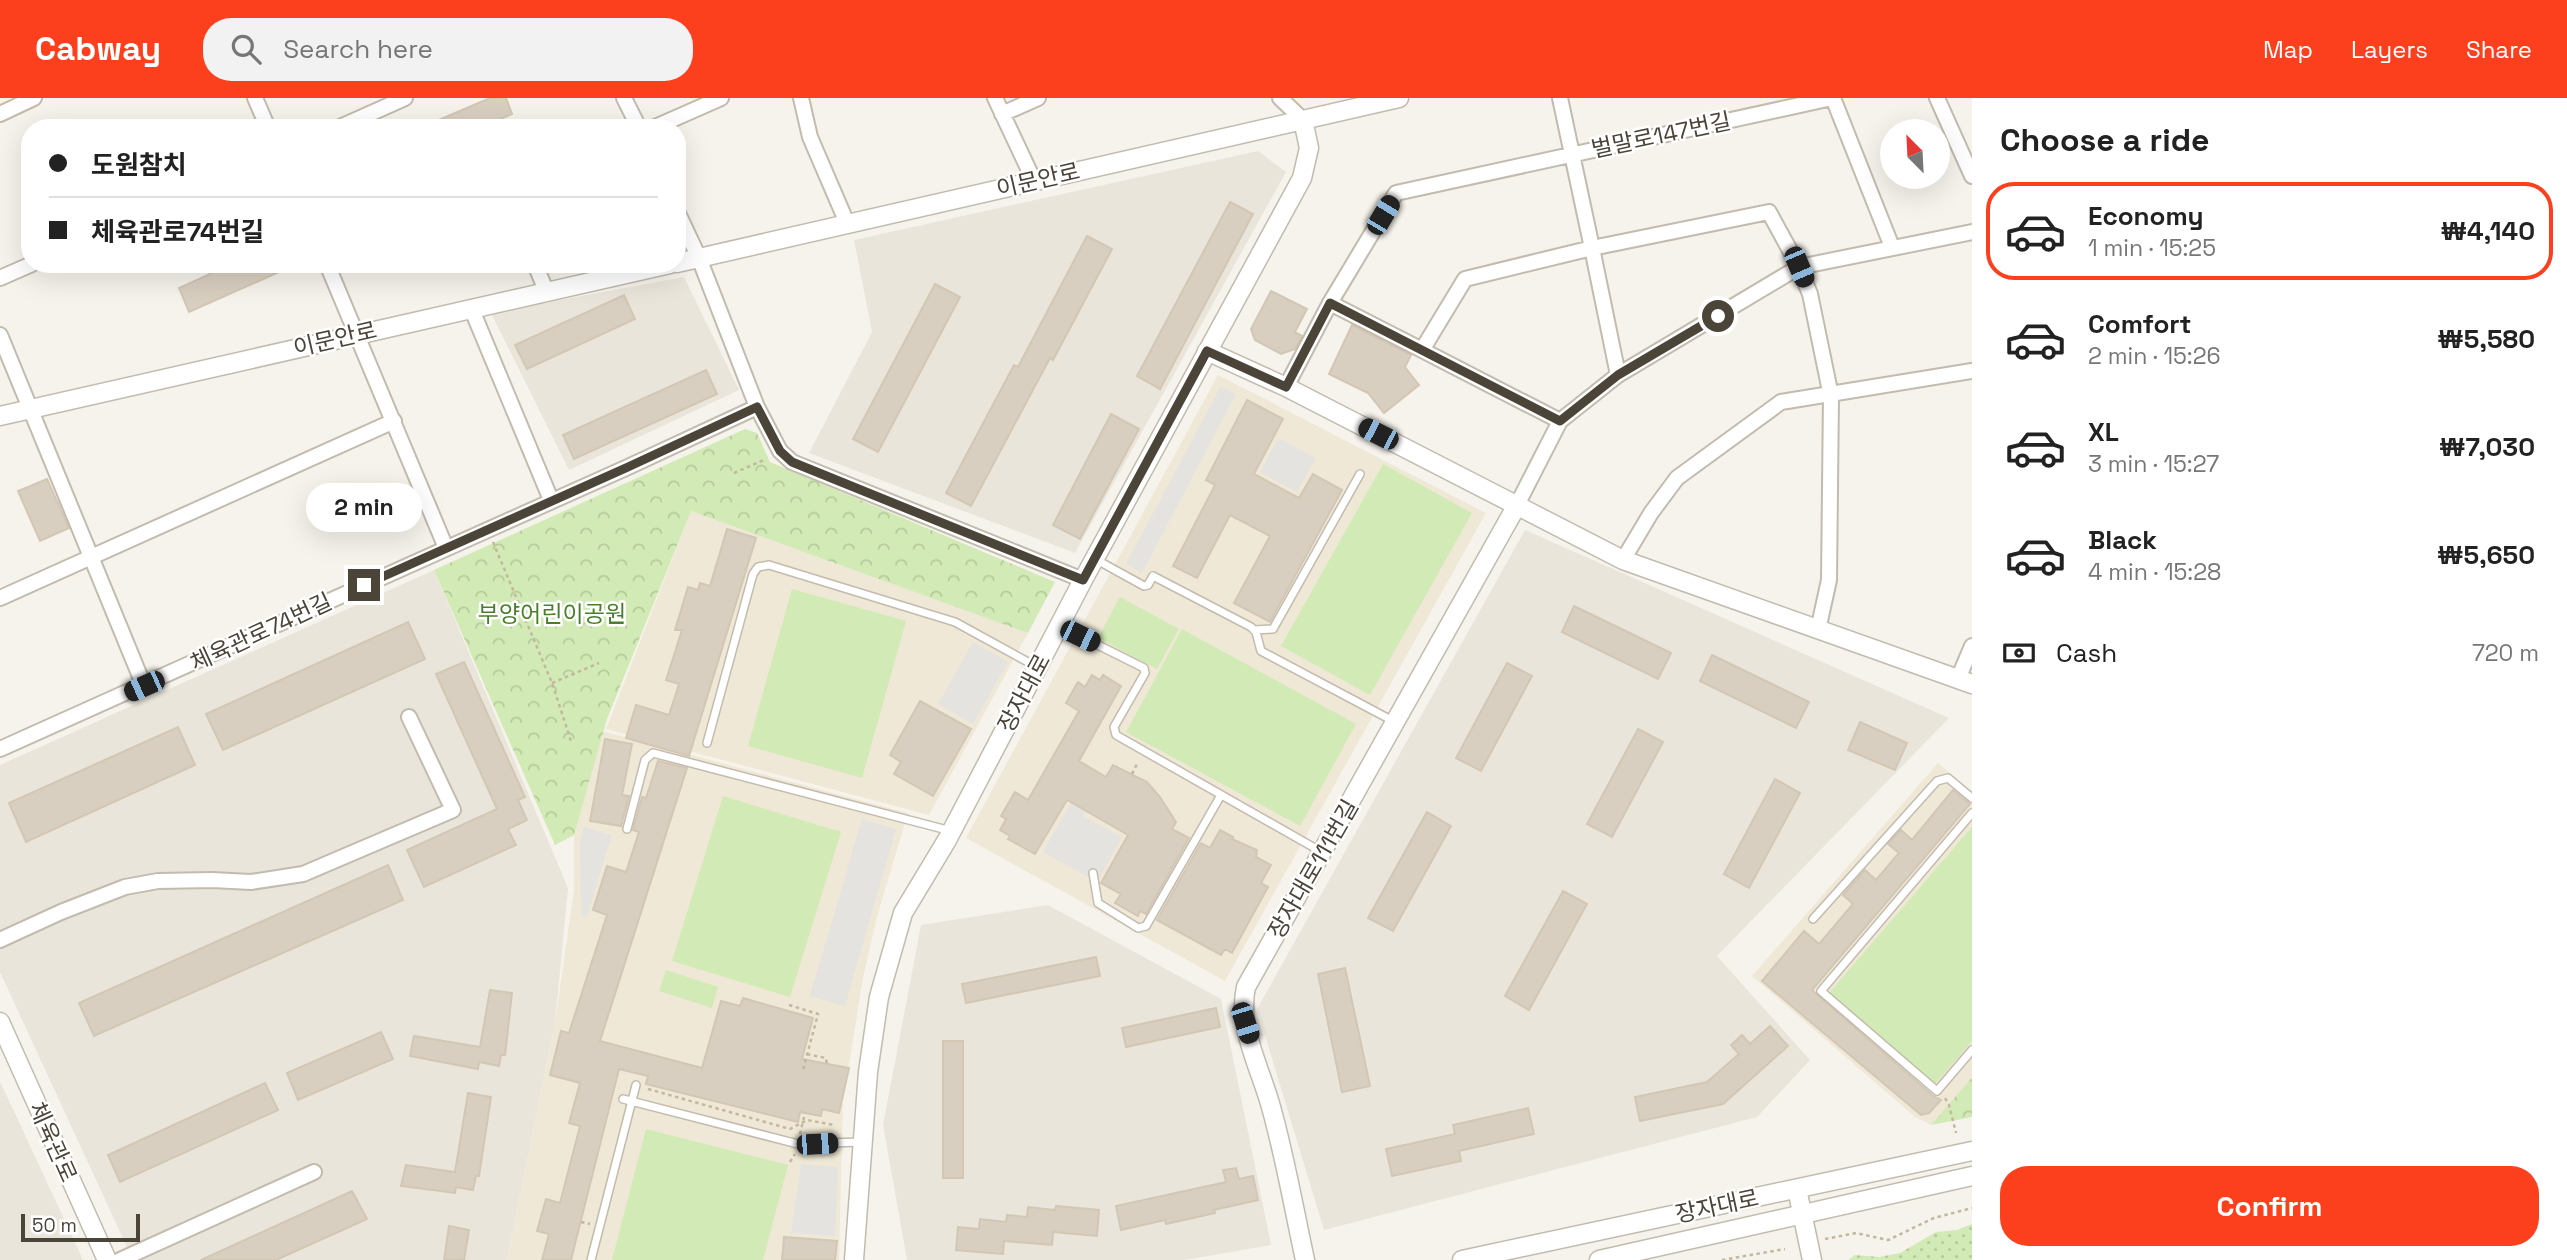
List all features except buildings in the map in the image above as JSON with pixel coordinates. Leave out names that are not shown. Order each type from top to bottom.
[{"type":"street","points":[[0,114],[34,98]]},
{"type":"street","points":[[255,98],[264,119]]},
{"type":"street","points":[[358,119],[405,98]]},
{"type":"street","points":[[624,98],[634,119]]},
{"type":"street","points":[[674,119],[722,98]]},
{"type":"street","points":[[801,98],[810,137],[847,223]]},
{"type":"street","points":[[995,98],[1034,181]]},
{"type":"street","points":[[1002,114],[1038,98]]},
{"type":"street","points":[[1280,98],[1303,120]]},
{"type":"street","name":"이문안로","points":[[686,261],[1397,98]]},
{"type":"street","points":[[1560,98],[1618,375]]},
{"type":"street","points":[[1832,98],[1892,247]]},
{"type":"street","name":"벌말로147번길","points":[[1286,387],[1330,303],[1396,193],[1832,98]]},
{"type":"street","points":[[1937,98],[1972,176]]},
{"type":"street","name":"장자대로","points":[[854,1260],[862,1142],[879,997],[903,913],[952,831],[1094,559],[1302,178],[1309,148],[1303,120]]},
{"type":"street","points":[[1422,350],[1465,279],[1592,248],[1769,212],[1799,267],[1810,294],[1831,396],[1829,580],[1818,630]]},
{"type":"street","points":[[686,230],[757,407],[780,451],[792,462],[1083,580]]},
{"type":"street","points":[[1517,505],[1560,421],[1618,375],[1799,267],[1972,232]]},
{"type":"street","points":[[0,278],[21,269]]},
{"type":"street","points":[[331,273],[446,548]]},
{"type":"street","points":[[539,273],[547,293]]},
{"type":"street","name":"이문안로","points":[[0,416],[632,273]]},
{"type":"street","points":[[1330,303],[1560,421]]},
{"type":"street","points":[[472,310],[551,500]]},
{"type":"street","points":[[0,335],[144,686]]},
{"type":"street","points":[[1207,351],[1286,387],[1623,560],[1965,682],[1972,646]]},
{"type":"street","points":[[1623,560],[1651,513],[1677,478],[1781,402],[1972,371]]},
{"type":"street","name":"체육관로74번길","points":[[0,749],[757,407]]},
{"type":"street","points":[[0,598],[394,421]]},
{"type":"street","name":"장자대로111번길","points":[[1305,1260],[1272,1110],[1245,1023],[1243,1001],[1252,974],[1324,853],[1517,505]]},
{"type":"street","points":[[0,940],[125,887],[158,881],[251,882],[303,874],[453,810],[409,717]]},
{"type":"street","name":"체육관로","points":[[0,1022],[107,1260]]},
{"type":"street","name":"장자대로","points":[[1462,1260],[1972,1151]]},
{"type":"street","points":[[120,1260],[314,1172]]},
{"type":"street","name":"장자대로","points":[[1599,1260],[1972,1176]]},
{"type":"street","points":[[1797,1189],[1812,1260]]},
{"type":"lane","points":[[1094,559],[1144,586],[1153,576],[1255,630],[1273,629],[1360,474]]},
{"type":"lane","points":[[707,743],[753,574],[762,565],[955,622],[1038,667]]},
{"type":"lane","points":[[1059,626],[1144,668],[1145,673],[1114,732],[1324,853]]},
{"type":"lane","points":[[1255,630],[1261,651],[1395,722]]},
{"type":"lane","points":[[627,829],[645,760],[653,753],[952,831]]},
{"type":"lane","points":[[1813,919],[1937,781],[1948,778],[1972,799]]},
{"type":"lane","points":[[1093,873],[1100,906],[1138,928],[1146,926],[1221,795]]},
{"type":"lane","points":[[1972,813],[1818,989],[1937,1091],[1972,1050]]},
{"type":"lane","points":[[591,1260],[636,1085]]},
{"type":"lane","points":[[623,1099],[798,1144],[862,1142]]},
{"type":"path","points":[[734,473],[768,458]]},
{"type":"path","points":[[488,529],[552,683],[571,741]]},
{"type":"path","points":[[552,683],[599,663]]},
{"type":"path","points":[[1132,774],[1144,751]]},
{"type":"path","points":[[789,1005],[818,1013],[803,1070]]},
{"type":"path","points":[[807,1054],[826,1058],[827,1065]]},
{"type":"path","points":[[636,1085],[790,1129],[807,1120],[834,1125]]},
{"type":"path","points":[[1937,1091],[1948,1102],[1956,1133]]},
{"type":"path","points":[[1815,1241],[1848,1234],[1888,1240],[1934,1218],[1972,1208]]},
{"type":"path","points":[[1722,1260],[1785,1249]]},
{"type":"shaded area","points":[[1258,151],[1286,172],[1075,553],[809,453],[872,332],[854,240]]},
{"type":"shaded area","points":[[684,277],[739,390],[569,470],[491,313]]},
{"type":"shaded area","points":[[1218,375],[1486,513],[1225,981],[966,838]]},
{"type":"shaded area","points":[[1221,386],[1236,394],[1142,573],[1126,564]]},
{"type":"shaded area","points":[[1278,438],[1316,458],[1297,492],[1260,472]]},
{"type":"shaded area","points":[[691,511],[1028,633],[929,815],[606,729]]},
{"type":"shaded area","points":[[1525,530],[1949,718],[1717,956],[1810,1060],[1757,1117],[1324,1230],[1257,1009]]},
{"type":"shaded area","points":[[434,570],[568,888],[555,1023],[507,1260],[133,1260],[0,972],[0,765]]},
{"type":"shaded area","points":[[973,642],[1008,662],[973,724],[938,704]]},
{"type":"shaded area","points":[[602,731],[908,813],[878,913],[863,977],[843,1103],[839,1260],[507,1260],[555,1023],[574,890],[574,835]]},
{"type":"shaded area","points":[[1938,763],[1972,792],[1972,1077],[1931,1125],[1915,1117],[1752,976]]},
{"type":"shaded area","points":[[1073,799],[1088,807],[1083,816],[1122,837],[1097,882],[1043,852]]},
{"type":"shaded area","points":[[862,819],[896,829],[845,1006],[810,996]]},
{"type":"shaded area","points":[[584,827],[612,835],[587,916],[581,915],[580,842]]},
{"type":"shaded area","points":[[1048,905],[1221,999],[1271,1245],[1185,1260],[907,1260],[883,1125],[921,925]]},
{"type":"shaded area","points":[[0,1082],[13,1109],[83,1260],[0,1260]]},
{"type":"shaded area","points":[[801,1164],[838,1167],[835,1236],[791,1233]]},
{"type":"green space","name":"부양어린이공원","points":[[745,429],[757,433],[770,462],[1055,582],[1028,633],[691,511],[607,719],[574,835],[555,845],[434,570]]},
{"type":"green space","points":[[1383,464],[1472,513],[1370,695],[1281,646]]},
{"type":"green space","points":[[792,589],[906,621],[862,778],[748,746]]},
{"type":"green space","points":[[1120,597],[1179,629],[1157,669],[1098,638]]},
{"type":"green space","points":[[1182,629],[1356,724],[1300,826],[1126,732]]},
{"type":"green space","points":[[723,796],[841,832],[790,997],[672,961]]},
{"type":"green space","points":[[1972,827],[1972,1041],[1935,1084],[1829,993]]},
{"type":"green space","points":[[666,970],[718,987],[712,1008],[659,991]]},
{"type":"green space","points":[[1972,1077],[1972,1117],[1931,1125]]},
{"type":"green space","points":[[646,1129],[788,1165],[763,1260],[612,1260]]},
{"type":"green space","points":[[1972,1224],[1972,1260],[1848,1260],[1855,1255],[1879,1257],[1900,1253],[1936,1232],[1957,1230]]},
{"type":"route","points":[[364,585],[757,407],[780,451],[792,462],[1083,580],[1207,351],[1286,387],[1330,303],[1560,421],[1618,375],[1718,316]]}]
